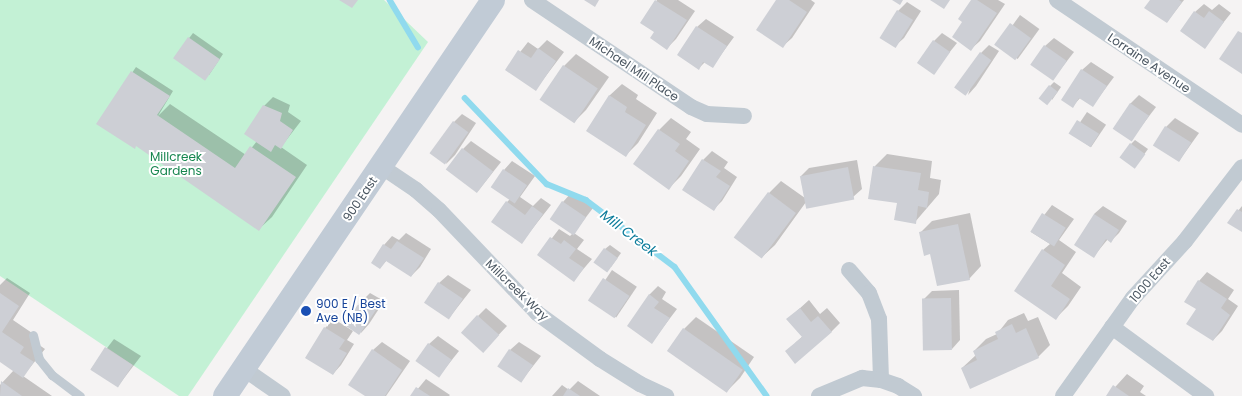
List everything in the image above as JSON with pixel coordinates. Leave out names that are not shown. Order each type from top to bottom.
[{"type":"main road","name":"900 East","points":[[225,396],[493,0]]},
{"type":"street","name":"Michael Mill Place","points":[[532,0],[691,107],[716,116],[744,116]]},
{"type":"street","name":"Lorraine Avenue","points":[[1057,0],[1242,125]]},
{"type":"street","name":"Millcreek Way","points":[[382,166],[440,210],[537,313],[600,359],[640,384],[666,396]]},
{"type":"street","name":"1000 East","points":[[1063,396],[1133,298],[1185,240],[1242,167]]},
{"type":"street","points":[[849,270],[869,293],[879,319],[881,380]]},
{"type":"street","points":[[1112,328],[1206,396]]},
{"type":"street","points":[[244,369],[284,396]]},
{"type":"street","points":[[819,396],[862,378],[881,380],[898,386],[914,396]]},
{"type":"lane","points":[[33,335],[39,359],[52,375],[80,396]]},
{"type":"green space","name":"Millcreek Gardens","points":[[0,0],[384,0],[428,42],[188,396],[179,396],[0,276]]},
{"type":"building","points":[[339,0],[358,0],[352,8]]},
{"type":"building","points":[[584,0],[599,0],[595,7]]},
{"type":"building","points":[[655,0],[687,20],[667,50],[650,38],[654,32],[640,23]]},
{"type":"building","points":[[776,0],[789,0],[807,12],[783,48],[756,30]]},
{"type":"building","points":[[892,0],[903,0],[900,5]]},
{"type":"building","points":[[930,0],[950,0],[944,9]]},
{"type":"building","points":[[971,0],[977,0],[997,13],[971,51],[952,37],[962,22],[958,19]]},
{"type":"building","points":[[1150,0],[1179,0],[1182,2],[1167,23],[1144,8]]},
{"type":"building","points":[[897,10],[913,20],[896,48],[880,38]]},
{"type":"building","points":[[1194,11],[1204,18],[1209,11],[1224,22],[1205,49],[1180,31]]},
{"type":"building","points":[[1010,23],[1031,38],[1015,60],[994,45]]},
{"type":"building","points":[[696,26],[727,46],[713,68],[703,62],[699,70],[677,55]]},
{"type":"building","points":[[1238,31],[1242,33],[1242,74],[1219,59]]},
{"type":"building","points":[[188,37],[220,59],[205,81],[173,58]]},
{"type":"building","points":[[933,40],[950,52],[934,75],[917,63]]},
{"type":"building","points":[[1044,45],[1067,61],[1053,81],[1030,65]]},
{"type":"building","points":[[538,48],[556,61],[536,91],[505,70],[518,50],[531,58]]},
{"type":"building","points":[[980,52],[991,60],[965,96],[954,88]]},
{"type":"building","points":[[563,65],[598,88],[574,123],[540,100]]},
{"type":"building","points":[[1081,69],[1107,86],[1093,107],[1079,98],[1073,108],[1061,100]]},
{"type":"building","points":[[131,71],[170,96],[157,115],[235,168],[250,146],[296,177],[259,231],[136,146],[135,149],[96,124]]},
{"type":"building","points":[[1049,85],[1058,92],[1047,105],[1039,98]]},
{"type":"building","points":[[609,95],[627,107],[625,112],[646,125],[626,157],[586,131]]},
{"type":"building","points":[[1130,103],[1149,116],[1132,142],[1113,129]]},
{"type":"building","points":[[263,105],[282,113],[280,121],[293,130],[281,149],[275,145],[271,152],[244,134]]},
{"type":"building","points":[[1077,120],[1099,134],[1091,147],[1069,134]]},
{"type":"building","points":[[453,121],[468,132],[445,165],[429,153]]},
{"type":"building","points":[[1165,126],[1191,142],[1179,162],[1153,146]]},
{"type":"building","points":[[658,129],[680,144],[675,151],[689,161],[669,190],[633,164]]},
{"type":"building","points":[[1130,143],[1145,154],[1135,169],[1119,158]]},
{"type":"building","points":[[462,148],[493,171],[477,193],[446,170]]},
{"type":"building","points":[[702,159],[721,171],[716,177],[730,186],[714,211],[682,190]]},
{"type":"building","points":[[873,166],[921,173],[918,190],[929,192],[927,208],[918,206],[916,224],[894,220],[897,203],[868,199]]},
{"type":"building","points":[[848,167],[854,199],[806,209],[800,176]]},
{"type":"building","points":[[503,169],[527,185],[515,203],[491,187]]},
{"type":"building","points":[[768,192],[796,213],[762,259],[734,238]]},
{"type":"building","points":[[506,201],[525,215],[532,206],[543,214],[522,244],[491,222]]},
{"type":"building","points":[[562,201],[586,217],[574,235],[550,219]]},
{"type":"building","points":[[1237,209],[1242,212],[1242,232],[1227,223]]},
{"type":"building","points":[[1042,213],[1066,228],[1054,246],[1030,232]]},
{"type":"building","points":[[1094,214],[1119,230],[1111,243],[1106,239],[1094,258],[1074,245]]},
{"type":"building","points":[[958,224],[970,280],[937,286],[930,254],[924,256],[919,232]]},
{"type":"building","points":[[550,237],[561,244],[564,240],[576,249],[569,258],[584,268],[574,282],[537,255]]},
{"type":"building","points":[[397,241],[424,258],[411,277],[386,261],[380,269],[371,263],[383,244],[391,249]]},
{"type":"building","points":[[604,248],[618,258],[607,273],[593,263]]},
{"type":"building","points":[[1042,249],[1065,265],[1051,286],[1070,299],[1056,320],[1014,291]]},
{"type":"building","points":[[603,278],[630,296],[614,318],[588,300]]},
{"type":"building","points":[[1198,280],[1227,299],[1221,308],[1230,315],[1213,341],[1186,324],[1196,309],[1184,302]]},
{"type":"building","points":[[438,282],[463,299],[449,320],[424,303]]},
{"type":"building","points":[[0,293],[19,306],[2,332],[24,347],[20,353],[34,362],[23,378],[0,362]]},
{"type":"building","points":[[649,294],[659,302],[654,308],[670,318],[652,344],[627,326]]},
{"type":"building","points":[[951,298],[952,350],[923,350],[922,299]]},
{"type":"building","points":[[361,300],[376,310],[359,335],[344,325]]},
{"type":"building","points":[[800,308],[811,322],[818,316],[832,332],[795,364],[785,351],[802,337],[786,319]]},
{"type":"building","points":[[477,315],[499,335],[483,353],[461,333]]},
{"type":"building","points":[[1012,324],[1016,333],[1026,328],[1039,358],[970,389],[961,368],[977,360],[973,351],[998,339],[995,332]]},
{"type":"building","points":[[324,327],[345,340],[339,349],[347,353],[333,375],[305,358]]},
{"type":"building","points":[[683,328],[743,370],[727,393],[667,351]]},
{"type":"building","points":[[428,343],[452,360],[439,378],[415,361]]},
{"type":"building","points":[[105,347],[133,365],[118,388],[90,370]]},
{"type":"building","points":[[372,349],[402,370],[385,396],[365,396],[348,385]]},
{"type":"building","points":[[509,349],[533,365],[521,383],[497,366]]},
{"type":"building","points":[[1,381],[22,396],[0,396]]},
{"type":"building","points":[[1113,385],[1129,396],[1106,396]]},
{"type":"building","points":[[416,387],[430,396],[410,396]]},
{"type":"building","points":[[568,388],[580,396],[563,396]]},
{"type":"waterway","name":"Mill Creek","points":[[390,0],[418,47]]},
{"type":"waterway","name":"Mill Creek","points":[[465,98],[547,184],[586,200],[675,267],[767,396]]},
{"type":"place","name":"900 E / Best Ave (NB)","points":[[306,311]]}]
